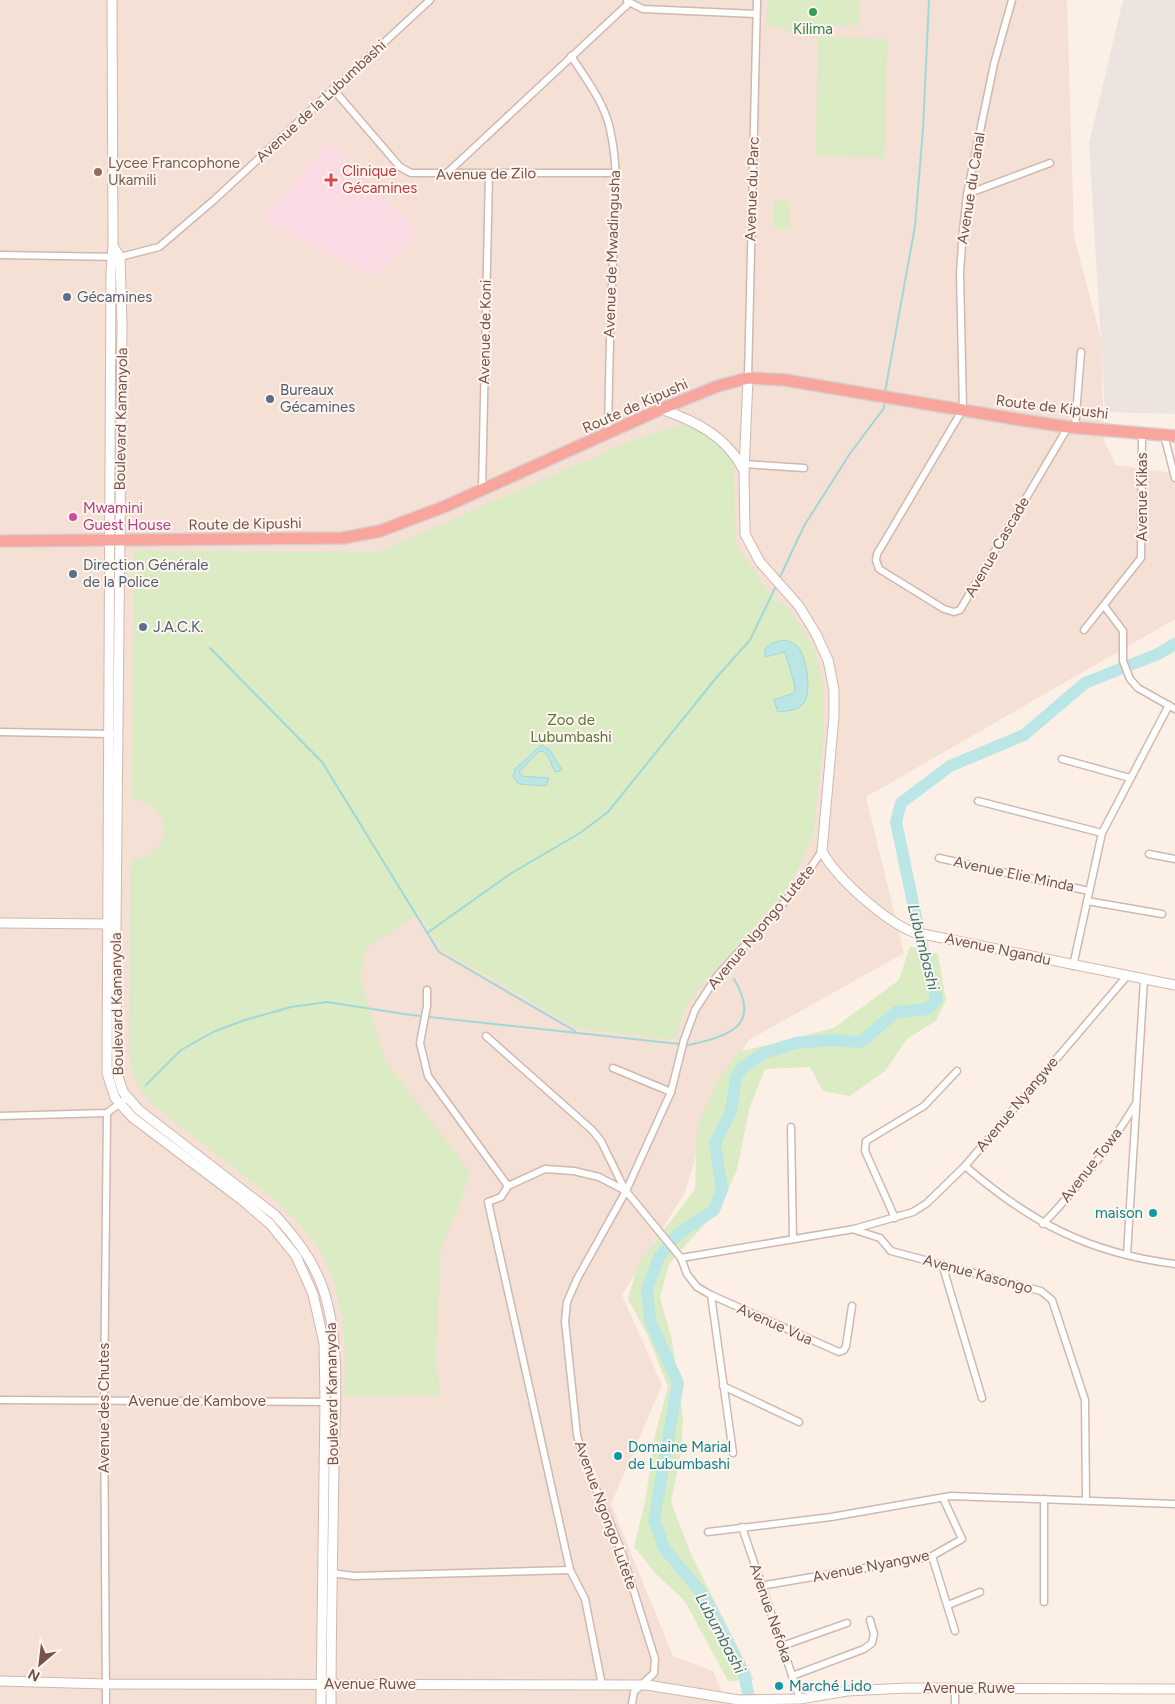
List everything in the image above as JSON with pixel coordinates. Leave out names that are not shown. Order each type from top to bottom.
[{"type":"highway","name":"Route de Kipushi","points":[[0,541],[343,538],[391,527],[482,490],[661,409],[718,386],[748,378],[785,380],[1071,427],[1170,435]]},
{"type":"main road","points":[[112,0],[113,246],[116,257]]},
{"type":"main road","name":"Boulevard Kamanyola","points":[[116,257],[113,541],[107,734],[115,1058],[118,1081],[127,1098],[138,1110],[259,1200],[276,1215],[294,1236],[313,1264],[328,1304],[333,1334],[330,1402],[326,1684],[331,1704]]},
{"type":"main road","name":"Avenue Ngongo Lutete","points":[[748,378],[744,468],[745,534],[753,551],[772,577],[799,606],[816,634],[828,660],[834,690],[834,716],[822,851]]},
{"type":"main road","points":[[661,409],[696,423],[713,434],[744,468]]},
{"type":"main road","name":"Boulevard Kamanyola","points":[[113,541],[117,734],[106,1065],[110,1087],[119,1104],[144,1127],[254,1210],[280,1234],[296,1256],[308,1281],[320,1320],[330,1402],[332,1573],[326,1684],[321,1704]]},
{"type":"main road","name":"Avenue Ngandu","points":[[822,851],[832,869],[848,884],[895,922],[913,932],[931,934],[1073,966],[1175,985]]},
{"type":"main road","points":[[0,923],[111,924]]},
{"type":"main road","name":"Avenue Ruwe","points":[[0,1681],[106,1684],[641,1685],[727,1701],[800,1699],[847,1691],[955,1688],[1175,1689]]},
{"type":"street","name":"Avenue de la Lubumbashi","points":[[0,255],[116,257],[159,247],[214,200],[430,0]]},
{"type":"street","name":"Avenue du Parc","points":[[748,378],[757,0]]},
{"type":"street","name":"Avenue du Canal","points":[[963,409],[960,273],[967,194],[994,64],[1012,0]]},
{"type":"street","points":[[445,175],[627,1],[643,9],[756,14]]},
{"type":"street","name":"Avenue de Mwadingusha","points":[[571,56],[590,84],[604,110],[610,127],[616,173],[609,346],[608,434]]},
{"type":"street","name":"Avenue de Zilo","points":[[333,89],[405,171],[417,175],[616,173]]},
{"type":"street","points":[[967,194],[1050,163]]},
{"type":"street","name":"Avenue de Koni","points":[[482,490],[489,174]]},
{"type":"street","points":[[1071,427],[1081,352]]},
{"type":"street","name":"Avenue Cascade","points":[[963,409],[876,560],[883,572],[949,611],[958,611],[963,607],[1071,427]]},
{"type":"street","name":"Avenue Kikas","points":[[1084,630],[1105,607],[1139,562],[1142,554],[1142,433]]},
{"type":"street","points":[[1170,435],[1175,478]]},
{"type":"street","points":[[744,468],[804,468]]},
{"type":"street","points":[[1105,607],[1123,631],[1123,661],[1128,675],[1138,688],[1175,709]]},
{"type":"street","points":[[1073,966],[1102,833],[1169,705]]},
{"type":"street","points":[[0,732],[117,734]]},
{"type":"street","points":[[1062,759],[1130,778]]},
{"type":"street","points":[[978,801],[1102,833]]},
{"type":"street","name":"Avenue Ngongo Lutete","points":[[632,1704],[634,1692],[654,1673],[655,1658],[621,1550],[579,1443],[570,1378],[565,1321],[567,1302],[577,1279],[626,1191],[671,1092],[681,1050],[695,1010],[717,976],[796,888],[822,851]]},
{"type":"street","points":[[1149,854],[1175,860]]},
{"type":"street","name":"Avenue Elie Minda","points":[[939,858],[1089,891]]},
{"type":"street","points":[[1087,900],[1162,914]]},
{"type":"street","name":"Avenue Nyangwe","points":[[680,1257],[854,1230],[913,1212],[927,1203],[964,1166],[1127,976]]},
{"type":"street","name":"Avenue Towa","points":[[1126,1255],[1144,979]]},
{"type":"street","points":[[427,990],[427,1006],[420,1044],[428,1076],[508,1186]]},
{"type":"street","points":[[486,1036],[592,1130],[601,1141],[626,1191]]},
{"type":"street","points":[[613,1068],[671,1092]]},
{"type":"street","points":[[895,1218],[865,1151],[866,1140],[924,1106],[957,1071]]},
{"type":"street","points":[[0,1116],[107,1113],[127,1098]]},
{"type":"street","name":"Avenue Towa","points":[[1043,1224],[1079,1186],[1108,1148],[1136,1104]]},
{"type":"street","name":"Avenue des Chutes","points":[[106,1704],[104,1400],[107,1113]]},
{"type":"street","points":[[791,1127],[793,1240]]},
{"type":"street","points":[[964,1166],[1000,1196],[1043,1224],[1082,1242],[1126,1255],[1175,1264]]},
{"type":"street","points":[[602,1686],[585,1599],[570,1570],[526,1377],[495,1224],[488,1203],[501,1196],[508,1186],[537,1171],[553,1168],[574,1171],[599,1178],[626,1191]]},
{"type":"street","name":"Avenue Vua","points":[[626,1191],[680,1257],[690,1279],[711,1295],[839,1352],[844,1350],[846,1346],[852,1306]]},
{"type":"street","name":"Avenue Kasongo","points":[[854,1230],[880,1238],[891,1251],[1040,1291],[1052,1300],[1085,1400],[1086,1500]]},
{"type":"street","points":[[942,1264],[982,1398]]},
{"type":"street","points":[[711,1295],[733,1453]]},
{"type":"street","points":[[723,1386],[799,1422]]},
{"type":"street","name":"Avenue de Kambove","points":[[0,1400],[330,1402]]},
{"type":"street","points":[[708,1532],[831,1517],[952,1496],[1175,1504]]},
{"type":"street","name":"Avenue Nyangwe","points":[[760,1586],[932,1556],[962,1539],[943,1498]]},
{"type":"street","points":[[1044,1499],[1044,1602]]},
{"type":"street","name":"Avenue Nefoka","points":[[742,1527],[760,1586],[800,1699]]},
{"type":"street","points":[[932,1556],[955,1630]]},
{"type":"street","points":[[332,1573],[354,1576],[570,1570]]},
{"type":"street","points":[[948,1605],[980,1592]]},
{"type":"street","points":[[792,1676],[868,1646],[875,1638],[870,1620]]},
{"type":"street","points":[[782,1646],[847,1623]]},
{"type":"street","points":[[955,1688],[955,1704]]},
{"type":"shaded area","points":[[0,0],[1067,0],[1074,236],[1101,339],[1104,441],[1116,465],[1175,473],[1175,619],[866,797],[904,953],[749,1040],[714,1095],[685,1192],[622,1295],[662,1385],[611,1504],[673,1656],[713,1671],[727,1704],[0,1704]]},
{"type":"shaded area","points":[[1123,0],[1175,0],[1175,414],[1105,412],[1089,143]]},
{"type":"shaded area","name":"Clinique Gécamines","points":[[330,143],[418,233],[373,277],[261,218]]},
{"type":"green space","name":"Kilima","points":[[768,0],[859,0],[859,25],[812,27],[804,36],[766,24]]},
{"type":"green space","points":[[818,37],[887,39],[885,158],[816,156]]},
{"type":"green space","points":[[774,201],[790,202],[790,229],[774,229]]},
{"type":"green space","name":"Zoo de Lubumbashi","points":[[691,422],[734,457],[735,543],[768,592],[792,613],[815,650],[823,683],[824,734],[813,836],[790,886],[702,985],[687,1006],[675,1040],[576,1028],[443,950],[418,914],[366,949],[360,978],[386,1062],[471,1173],[440,1253],[436,1366],[441,1395],[344,1396],[345,1359],[340,1306],[330,1272],[314,1242],[283,1207],[153,1105],[139,1087],[132,1069],[129,1053],[131,859],[146,857],[152,854],[161,841],[164,830],[164,823],[158,811],[146,803],[132,798],[134,551],[378,552],[638,438]]},
{"type":"green space","points":[[910,946],[938,954],[946,1000],[936,1021],[907,1039],[885,1071],[850,1096],[823,1091],[810,1067],[765,1069],[750,1106],[737,1170],[721,1206],[669,1264],[660,1298],[672,1340],[683,1419],[681,1453],[671,1502],[691,1554],[754,1680],[728,1681],[684,1600],[656,1574],[634,1547],[645,1502],[655,1435],[668,1387],[648,1336],[628,1299],[638,1264],[695,1189],[697,1127],[718,1080],[739,1052],[834,1028],[899,980]]},
{"type":"water","points":[[784,640],[791,642],[799,648],[803,655],[808,687],[805,702],[799,708],[778,712],[774,700],[794,693],[795,686],[785,652],[765,657],[765,649],[772,643]]},
{"type":"water","points":[[541,745],[549,749],[562,770],[555,772],[548,756],[543,751],[538,752],[519,772],[522,776],[549,778],[546,786],[519,784],[513,777],[515,769]]},
{"type":"waterway","points":[[885,392],[915,226],[923,129],[929,0]]},
{"type":"waterway","points":[[779,579],[804,526],[849,455],[884,408],[884,402]]},
{"type":"waterway","points":[[427,933],[510,874],[580,833],[608,812],[716,678],[750,640],[776,586]]},
{"type":"waterway","name":"Lubumbashi","points":[[750,1704],[744,1673],[704,1596],[664,1548],[654,1520],[678,1383],[650,1320],[647,1289],[659,1257],[678,1234],[714,1210],[722,1189],[715,1143],[731,1111],[736,1077],[742,1068],[764,1053],[796,1043],[829,1040],[861,1042],[896,1012],[928,1009],[937,999],[924,955],[896,822],[901,803],[950,766],[1024,735],[1085,683],[1158,654],[1175,644]]},
{"type":"waterway","points":[[210,648],[322,762],[439,952],[575,1031]]},
{"type":"waterway","points":[[146,1085],[181,1050],[213,1032],[245,1020],[291,1007],[327,1002],[411,1015],[689,1045],[704,1042],[728,1033],[743,1018],[742,995],[734,979]]},
{"type":"place","name":"Kilima","points":[[813,12]]},
{"type":"place","name":"Lycee Francophone Ukamili","points":[[98,172]]},
{"type":"place","name":"Clinique Gécamines","points":[[331,180]]},
{"type":"place","name":"Gécamines","points":[[67,297]]},
{"type":"place","name":"Bureaux Gécamines","points":[[270,399]]},
{"type":"place","name":"Mwamini Guest House","points":[[73,517]]},
{"type":"place","name":"Direction Générale de la Police","points":[[73,574]]},
{"type":"place","name":"J.A.C.K.","points":[[143,627]]},
{"type":"place","name":"maison","points":[[1153,1213]]},
{"type":"place","name":"Domaine Marial de Lubumbashi","points":[[618,1456]]},
{"type":"place","name":"Marché Lido","points":[[779,1686]]}]
